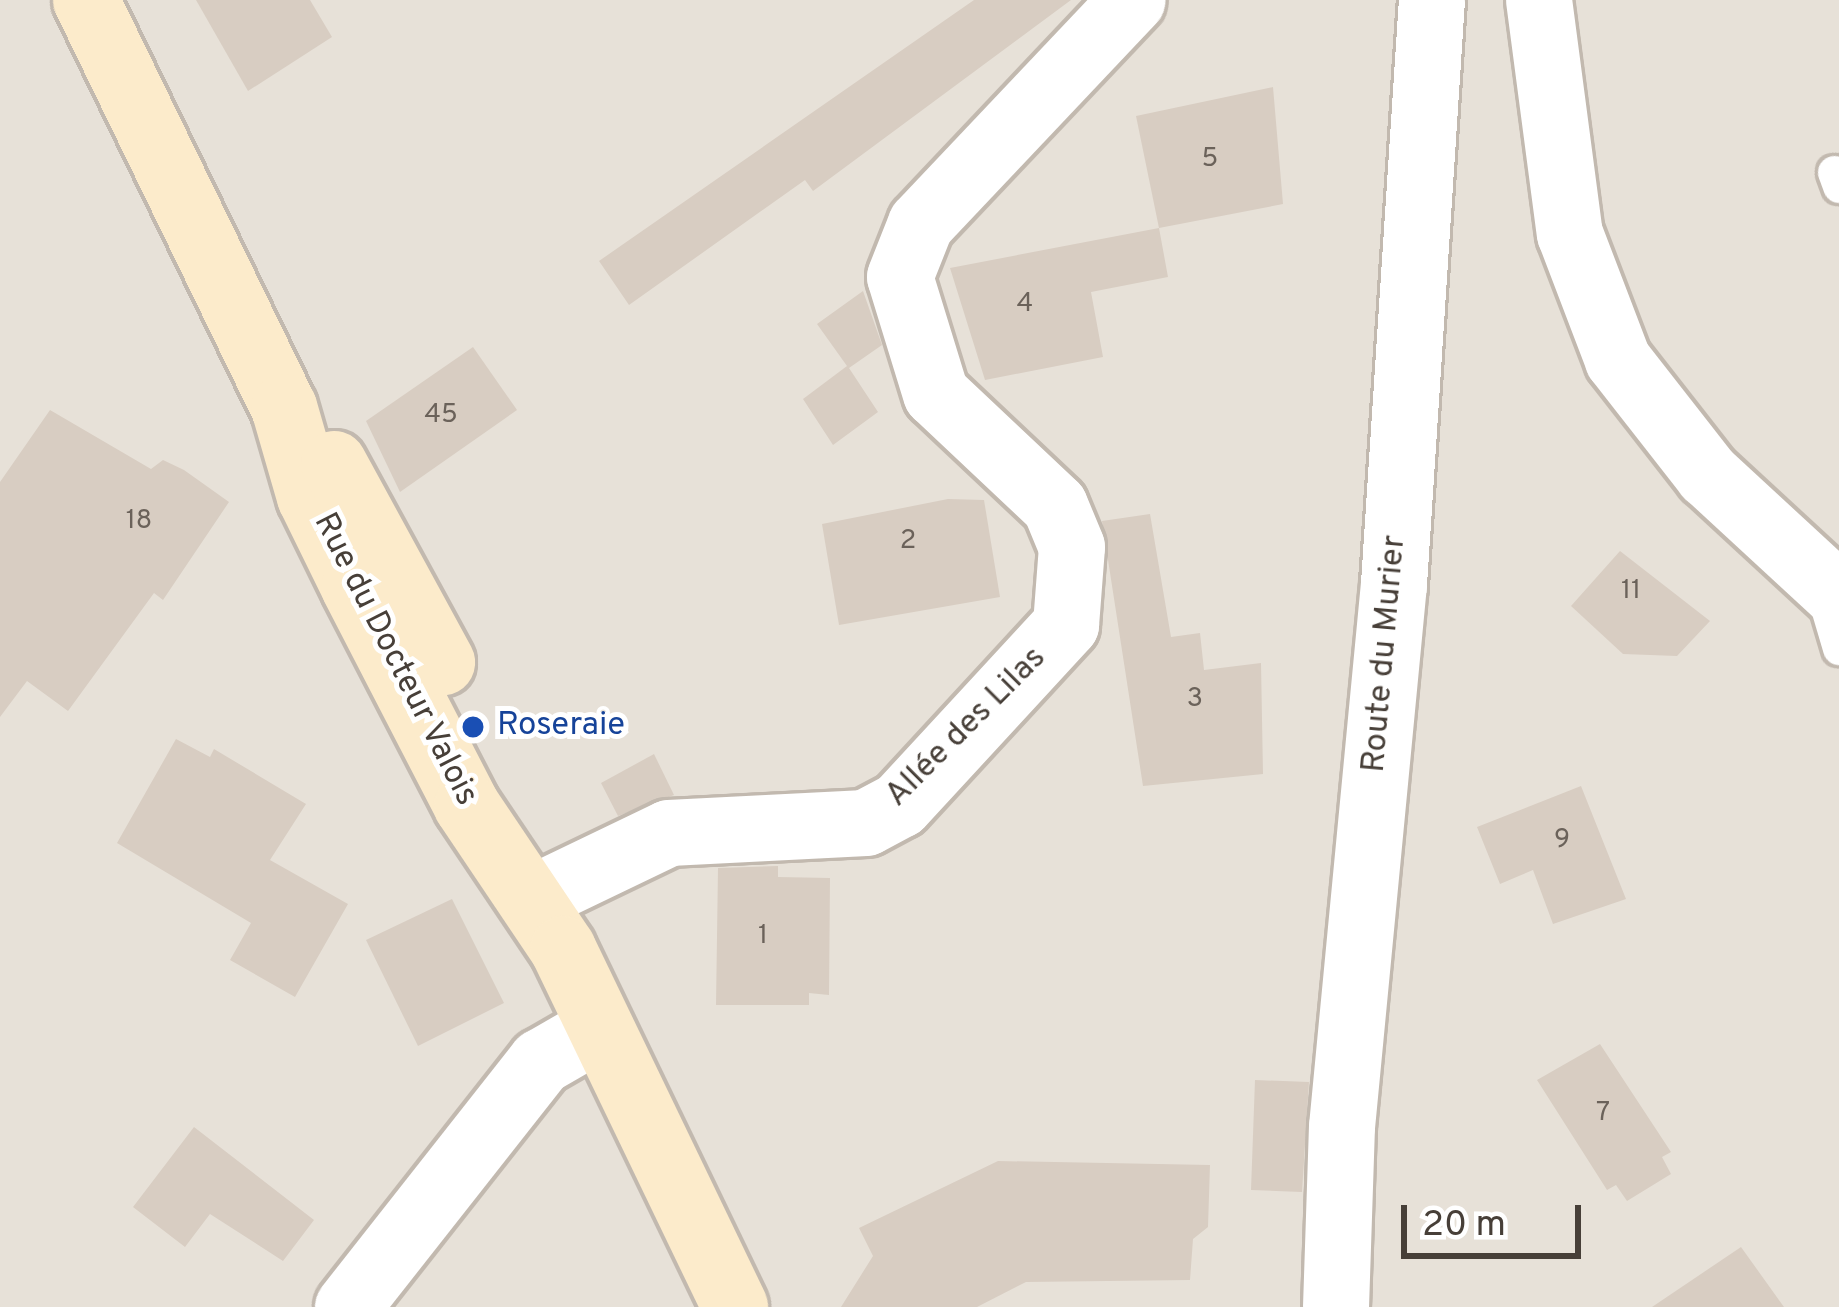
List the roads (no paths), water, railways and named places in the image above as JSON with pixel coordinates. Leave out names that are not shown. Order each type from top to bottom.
[{"type":"main road","name":"Rue du Docteur Valois","points":[[86,0],[284,407],[352,484],[398,569],[503,791],[534,898],[735,1307]]},
{"type":"street","name":"Allée des Lilas","points":[[534,898],[669,833],[866,823],[900,805],[1066,625],[1072,547],[1055,506],[936,394],[910,334],[900,277],[921,224],[1133,0]]},
{"type":"street","name":"Route du Murier","points":[[1336,1307],[1342,1127],[1394,584],[1432,0]]},
{"type":"street","points":[[1538,0],[1570,234],[1608,341],[1708,476],[1828,586]]},
{"type":"street","points":[[348,1307],[542,1062],[600,1028]]},
{"type":"lane","points":[[1828,586],[1839,649]]},
{"type":"place","name":"Roseraie","points":[[473,727]]}]
